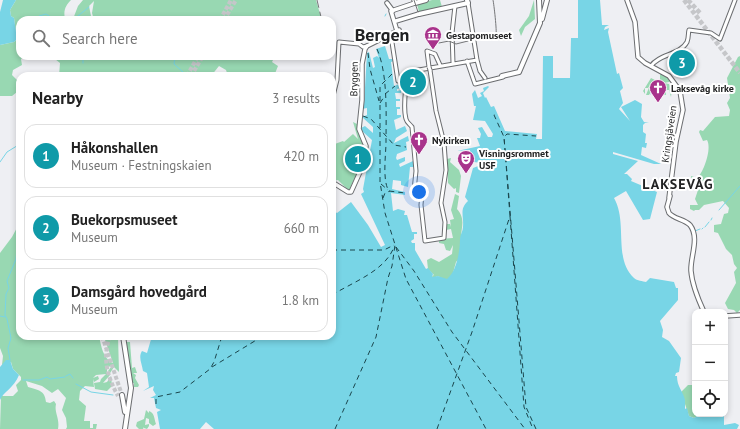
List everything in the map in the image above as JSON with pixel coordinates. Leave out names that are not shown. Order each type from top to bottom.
[{"type":"highway","points":[[415,1],[426,0]]},
{"type":"highway","points":[[454,0],[455,6]]},
{"type":"highway","points":[[419,14],[455,6],[468,1]]},
{"type":"highway","points":[[539,1],[542,14]]},
{"type":"highway","points":[[503,76],[519,72],[539,25],[547,1]]},
{"type":"highway","points":[[124,340],[130,384],[126,429]]},
{"type":"highway","points":[[120,395],[125,416],[126,429]]},
{"type":"main road","points":[[626,0],[636,26],[638,56],[642,61],[651,66],[657,60],[674,52],[686,43],[688,31],[692,29],[712,34],[719,39],[735,0]]},
{"type":"main road","points":[[392,10],[415,1]]},
{"type":"main road","points":[[468,1],[477,60],[480,71],[485,78]]},
{"type":"main road","points":[[386,2],[392,10],[398,31]]},
{"type":"main road","points":[[453,63],[452,41],[455,6]]},
{"type":"main road","points":[[392,10],[398,31]]},
{"type":"main road","points":[[396,21],[419,14]]},
{"type":"main road","points":[[336,85],[338,78],[340,42],[357,44],[365,49],[398,31]]},
{"type":"main road","points":[[389,37],[395,58],[398,81],[406,82],[413,79],[415,71]]},
{"type":"main road","name":"Bryggen","points":[[336,184],[350,192],[357,175],[364,164],[366,142],[359,130],[359,120],[362,99],[361,73],[365,49]]},
{"type":"main road","points":[[442,65],[435,53],[427,50],[430,68],[433,85],[438,122],[444,142],[446,170],[441,202],[445,222],[445,238],[425,241],[421,199],[422,193],[414,191],[416,167],[412,127],[406,120],[406,72],[415,71],[442,65],[453,63],[477,60]]},
{"type":"main road","points":[[467,61],[475,84],[503,76]]},
{"type":"main road","name":"Kringsjåveien","points":[[651,66],[667,74],[679,88],[683,108],[667,211],[672,216],[686,222],[692,230],[694,245],[691,272],[695,289],[703,309]]},
{"type":"main road","points":[[478,82],[485,78],[503,76]]},
{"type":"main road","points":[[728,316],[740,315]]},
{"type":"green space","points":[[16,0],[71,0],[65,8],[64,16],[16,16],[16,32],[14,18],[11,16],[10,10]]},
{"type":"green space","points":[[83,0],[316,0],[321,16],[93,16],[94,1],[89,6],[91,16],[74,16],[78,6]]},
{"type":"green space","points":[[432,0],[440,0],[442,7],[419,12],[417,4]]},
{"type":"green space","points":[[534,0],[535,19],[525,27],[521,36],[519,30],[529,16]]},
{"type":"green space","points":[[16,40],[16,60],[21,60],[22,65],[13,70],[12,75],[16,79],[16,93],[12,96],[0,96],[0,45],[14,42]]},
{"type":"green space","points":[[740,56],[740,310],[737,313],[734,310],[728,309],[725,303],[736,283],[734,272],[737,268],[734,264],[732,255],[726,249],[718,233],[714,232],[714,225],[721,224],[724,214],[728,213],[729,208],[723,201],[704,205],[699,210],[694,211],[690,209],[690,205],[698,205],[695,199],[700,184],[695,182],[693,185],[691,183],[691,176],[697,178],[700,175],[705,165],[709,148],[707,140],[703,141],[699,132],[700,130],[703,131],[715,117],[729,116],[730,110],[727,103],[730,98],[727,78],[738,57]]},
{"type":"green space","points":[[56,60],[273,60],[272,62],[278,66],[276,72],[227,72],[219,66],[214,72],[59,72],[60,63]]},
{"type":"green space","points":[[660,74],[663,74],[671,80],[664,83],[669,84],[672,89],[671,97],[669,90],[666,90],[666,95],[659,94],[664,87],[660,81],[657,85],[658,82],[656,82],[649,95],[646,95],[650,85],[648,88],[645,88],[645,94],[643,91],[651,78],[657,81],[660,80]]},
{"type":"green space","points":[[353,122],[357,124],[357,130],[363,141],[365,149],[360,166],[350,189],[348,190],[338,180],[336,180],[336,144],[344,142],[353,134],[358,139]]},
{"type":"green space","points":[[451,158],[450,162],[459,170],[461,176],[459,193],[456,192],[456,188],[454,189],[448,183],[447,159]]},
{"type":"green space","points":[[455,194],[459,196],[457,209],[461,214],[461,240],[465,252],[456,262],[453,273],[449,279],[443,279],[438,276],[433,278],[432,276],[434,275],[428,269],[427,260],[431,258],[439,262],[452,254],[453,245],[450,251],[446,250],[444,244],[439,243],[439,239],[453,238],[451,229],[446,230],[446,224],[450,224],[451,227],[450,220],[454,219],[451,210]]},
{"type":"green space","points":[[16,230],[16,340],[100,340],[105,355],[113,363],[105,340],[118,340],[119,372],[114,367],[110,373],[108,371],[112,366],[107,367],[107,373],[110,375],[103,383],[107,382],[111,376],[112,386],[107,391],[95,389],[94,383],[100,382],[106,374],[96,375],[93,378],[98,376],[99,379],[94,382],[93,379],[94,387],[85,386],[80,391],[79,400],[86,406],[84,421],[90,421],[90,428],[93,428],[93,424],[97,424],[96,429],[66,429],[66,418],[62,410],[66,398],[58,389],[52,393],[42,386],[26,381],[28,387],[43,393],[46,402],[50,403],[54,401],[56,404],[58,429],[0,429],[1,396],[13,396],[18,391],[16,385],[21,380],[21,377],[13,369],[11,362],[2,365],[3,356],[0,348],[0,253]]},
{"type":"green space","points":[[124,342],[130,342],[132,368],[135,367],[137,373],[133,373],[136,375],[135,378],[139,385],[138,387],[134,387],[134,383],[131,383]]},
{"type":"green space","points":[[688,385],[692,385],[692,417],[696,417],[694,418],[689,416],[681,392]]},
{"type":"green space","points":[[146,410],[149,413],[149,411],[152,413],[156,424],[153,426],[149,423],[149,419],[146,418],[145,425],[149,424],[149,426],[147,429],[144,427],[143,429],[139,429],[136,426],[137,422],[144,419]]},
{"type":"water","points":[[3,0],[16,0],[10,10],[11,16],[14,18],[16,32],[16,40],[14,42],[0,45],[0,12]]},
{"type":"water","points":[[578,0],[600,0],[602,25],[609,25],[605,27],[604,30],[609,28],[608,32],[617,74],[619,73],[623,88],[620,91],[623,103],[619,109],[630,121],[621,107],[635,100],[642,104],[641,117],[644,122],[649,123],[645,123],[643,125],[643,132],[646,134],[645,143],[647,143],[646,148],[642,147],[641,155],[661,164],[654,164],[613,152],[613,154],[638,161],[624,174],[627,174],[632,179],[631,181],[657,192],[650,219],[643,220],[626,191],[614,198],[620,218],[624,261],[628,270],[637,280],[646,282],[650,278],[674,282],[676,288],[678,288],[678,300],[660,321],[663,330],[662,337],[669,341],[681,358],[679,372],[676,373],[675,376],[677,376],[678,383],[685,400],[685,409],[687,408],[689,416],[694,418],[724,417],[724,425],[735,423],[739,425],[737,429],[214,429],[206,422],[200,429],[160,429],[157,412],[161,410],[156,408],[154,398],[150,398],[156,395],[153,390],[154,386],[143,391],[149,387],[147,373],[143,371],[140,356],[142,351],[147,353],[151,340],[336,340],[336,212],[351,202],[368,225],[381,247],[385,245],[361,194],[364,192],[363,189],[372,140],[362,131],[361,128],[365,126],[373,133],[373,127],[362,117],[367,115],[367,108],[362,109],[362,106],[364,105],[367,53],[369,52],[373,68],[375,67],[373,58],[377,56],[379,58],[376,49],[385,46],[389,59],[394,59],[394,61],[391,62],[394,86],[402,83],[403,85],[402,88],[397,89],[397,91],[401,90],[401,93],[395,93],[396,99],[400,99],[400,101],[396,101],[396,107],[400,107],[400,109],[397,109],[397,115],[401,115],[401,117],[394,120],[396,130],[405,126],[407,131],[396,138],[394,143],[408,136],[409,141],[406,142],[407,150],[397,154],[396,158],[397,160],[405,157],[405,161],[399,164],[400,167],[413,161],[415,167],[410,167],[408,187],[401,185],[401,181],[393,180],[392,189],[405,192],[405,195],[391,193],[393,211],[398,209],[405,211],[404,215],[407,215],[412,232],[417,232],[417,234],[414,234],[414,239],[411,241],[412,243],[415,243],[415,250],[426,269],[428,268],[433,274],[432,277],[438,276],[447,279],[456,266],[463,228],[462,213],[465,204],[468,201],[465,197],[473,168],[481,165],[481,163],[474,162],[474,155],[472,164],[469,165],[470,150],[457,151],[480,146],[477,138],[480,138],[481,134],[478,128],[482,127],[488,137],[492,137],[493,134],[485,121],[473,120],[476,106],[474,106],[472,94],[475,90],[478,98],[482,96],[480,93],[484,91],[483,88],[488,86],[489,87],[483,93],[491,107],[494,106],[505,131],[537,134],[536,139],[542,139],[543,56],[553,56],[553,78],[570,78],[571,38],[578,38]]},
{"type":"water","points":[[6,360],[10,360],[13,369],[19,375],[0,400],[0,367]]},
{"type":"waterway","points":[[78,16],[89,7]]},
{"type":"waterway","points":[[39,16],[46,14],[49,16]]},
{"type":"waterway","points":[[174,60],[174,64],[183,72]]},
{"type":"waterway","points":[[651,94],[657,84]]},
{"type":"waterway","points":[[0,162],[7,152],[16,146]]},
{"type":"waterway","points":[[719,210],[740,186]]},
{"type":"waterway","points":[[705,227],[709,222]]},
{"type":"waterway","points":[[695,231],[700,229]]},
{"type":"waterway","points":[[10,360],[8,348],[11,338],[5,315],[6,294],[9,288],[7,281],[16,259]]},
{"type":"waterway","points":[[0,316],[5,317]]},
{"type":"waterway","points":[[66,376],[70,374],[73,378]]},
{"type":"waterway","points":[[23,380],[39,380],[47,377],[50,379],[65,377]]},
{"type":"waterway","points":[[76,384],[91,392],[113,395]]},
{"type":"ferry route","points":[[377,49],[381,59],[386,94],[385,167],[387,187],[389,191],[405,193]]},
{"type":"ferry route","points":[[368,53],[370,69],[379,101]]},
{"type":"ferry route","points":[[392,74],[380,86],[380,182],[385,213],[406,279],[486,429]]},
{"type":"ferry route","points":[[385,94],[395,86]]},
{"type":"ferry route","points":[[380,103],[384,97]]},
{"type":"ferry route","points":[[437,429],[472,332],[510,216],[504,137],[494,115],[496,112]]},
{"type":"ferry route","points":[[363,116],[371,119],[394,145],[406,147]]},
{"type":"ferry route","points":[[536,136],[507,134],[504,137],[526,407],[536,429]]},
{"type":"ferry route","points":[[381,184],[388,190]]},
{"type":"ferry route","points":[[383,198],[385,193],[390,191]]},
{"type":"ferry route","points":[[510,216],[524,407],[533,429]]},
{"type":"ferry route","points":[[336,250],[384,250],[394,245]]},
{"type":"ferry route","points":[[335,429],[376,337],[388,278],[392,266],[395,245]]},
{"type":"ferry route","points":[[336,293],[376,269],[390,255],[394,247]]},
{"type":"ferry route","points":[[396,247],[414,271],[452,332],[525,429]]},
{"type":"ferry route","points":[[156,404],[156,397],[180,392],[210,369],[214,362],[221,340]]},
{"type":"ferry route","points":[[212,367],[256,340]]},
{"type":"tunnel","points":[[222,16],[231,0]]},
{"type":"tunnel","points":[[226,16],[236,0]]},
{"type":"tunnel","points":[[684,0],[740,73]]},
{"type":"tunnel","points":[[688,0],[700,13]]},
{"type":"tunnel","points":[[189,72],[196,60]]},
{"type":"tunnel","points":[[193,72],[201,60]]},
{"type":"tunnel","points":[[103,340],[122,395]]},
{"type":"tunnel","points":[[109,340],[106,352],[107,367],[111,381],[118,396]]},
{"type":"tram line","points":[[414,0],[418,12]]},
{"type":"tram line","points":[[439,43],[449,41],[456,44],[496,34],[493,0]]},
{"type":"railway","points":[[317,0],[321,16]]},
{"type":"place","name":"Gestapomuseet","points":[[433,50]]},
{"type":"place","name":"Damsgård hovedgård","points":[[682,63]]},
{"type":"place","name":"Buekorpsmuseet","points":[[413,82]]},
{"type":"place","name":"Laksevåg kirke","points":[[658,103]]},
{"type":"place","name":"Nykirken","points":[[419,155]]},
{"type":"place","name":"Håkonshallen","points":[[358,159]]},
{"type":"place","name":"Visningsrommet USF","points":[[466,174]]},
{"type":"district","name":"Bergen","points":[[382,34]]},
{"type":"district","name":"LAKSEVÅG","points":[[678,184]]}]
